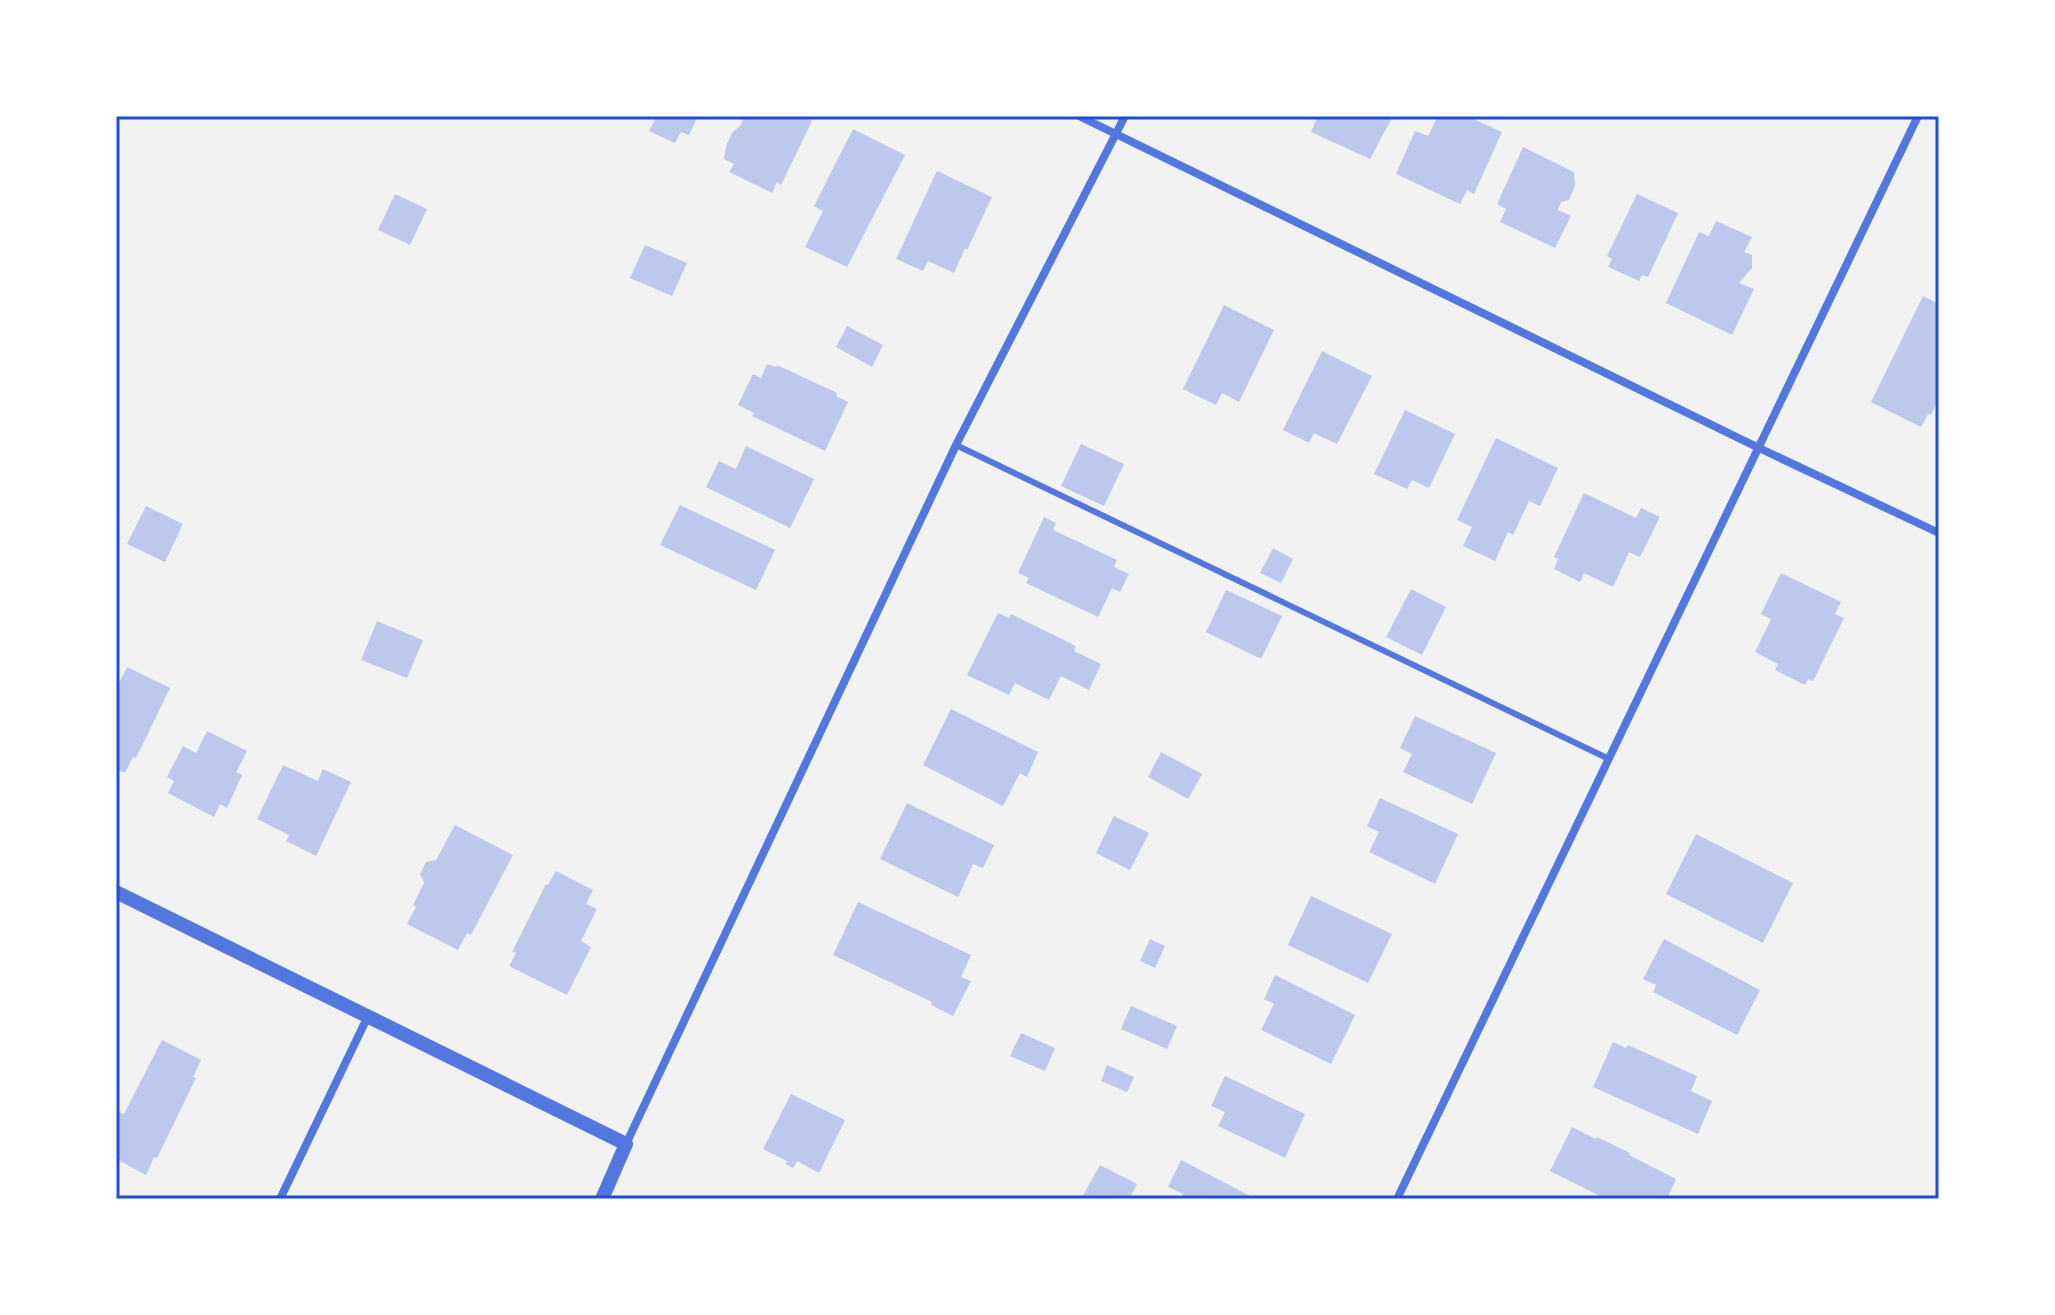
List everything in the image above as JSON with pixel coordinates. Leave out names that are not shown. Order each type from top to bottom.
[{"type":"street","points":[[1079,116],[1939,533]]},
{"type":"street","points":[[602,1199],[956,445],[1125,116]]},
{"type":"street","points":[[1397,1199],[1918,116]]},
{"type":"street","points":[[116,892],[626,1144]]},
{"type":"street","points":[[280,1199],[368,1016]]},
{"type":"lane","points":[[956,445],[1609,759]]},
{"type":"building","points":[[647,116],[698,116],[689,135],[681,132],[675,143],[649,131],[655,120]]},
{"type":"building","points":[[745,116],[809,116],[808,119],[812,121],[781,185],[777,182],[772,193],[729,172],[734,164],[724,159],[732,133]]},
{"type":"building","points":[[1318,116],[1393,116],[1370,159],[1311,132]]},
{"type":"building","points":[[1438,116],[1467,116],[1502,132],[1474,194],[1467,190],[1460,204],[1396,174],[1415,131],[1428,136]]},
{"type":"building","points":[[853,129],[905,155],[847,267],[805,247],[823,211],[814,206]]},
{"type":"building","points":[[1523,147],[1574,172],[1575,185],[1569,200],[1561,202],[1558,210],[1571,216],[1555,248],[1500,222],[1506,209],[1497,204]]},
{"type":"building","points":[[937,171],[992,197],[954,273],[928,261],[923,271],[896,259]]},
{"type":"building","points":[[395,194],[427,209],[410,245],[378,230]]},
{"type":"building","points":[[1637,194],[1678,213],[1648,277],[1642,275],[1639,281],[1608,267],[1612,259],[1607,256]]},
{"type":"building","points":[[1716,221],[1752,237],[1744,252],[1752,255],[1752,268],[1739,283],[1754,289],[1732,335],[1666,303],[1699,232],[1709,236]]},
{"type":"building","points":[[645,245],[687,263],[672,296],[630,278]]},
{"type":"building","points":[[1923,296],[1939,304],[1939,398],[1921,427],[1871,402]]},
{"type":"building","points":[[1224,305],[1274,330],[1239,402],[1222,393],[1216,405],[1183,389]]},
{"type":"building","points":[[847,326],[883,345],[872,367],[836,347]]},
{"type":"building","points":[[1322,351],[1372,376],[1337,444],[1314,433],[1309,443],[1283,430]]},
{"type":"building","points":[[767,364],[777,365],[837,393],[836,396],[848,402],[825,451],[752,416],[754,413],[738,405],[753,374],[761,378]]},
{"type":"building","points":[[1405,410],[1455,434],[1429,488],[1412,480],[1407,489],[1374,474]]},
{"type":"building","points":[[1496,438],[1558,468],[1540,506],[1529,501],[1513,535],[1508,532],[1495,561],[1463,546],[1472,527],[1457,520]]},
{"type":"building","points":[[1081,444],[1124,464],[1104,506],[1061,486]]},
{"type":"building","points":[[746,446],[814,479],[790,528],[706,487],[719,461],[736,469]]},
{"type":"building","points":[[1584,493],[1636,518],[1641,508],[1660,517],[1640,557],[1629,552],[1613,587],[1584,573],[1580,582],[1554,569],[1558,559],[1554,557]]},
{"type":"building","points":[[680,505],[775,550],[756,590],[660,545]]},
{"type":"building","points":[[146,506],[183,524],[165,562],[127,544]]},
{"type":"building","points":[[1044,517],[1056,523],[1053,530],[1117,560],[1114,567],[1129,574],[1120,592],[1112,588],[1098,617],[1026,583],[1029,578],[1018,573]]},
{"type":"building","points":[[1273,548],[1293,559],[1281,583],[1260,573]]},
{"type":"building","points":[[1781,573],[1841,602],[1835,614],[1844,618],[1813,681],[1808,679],[1805,685],[1775,670],[1778,664],[1755,652],[1771,619],[1761,614]]},
{"type":"building","points":[[1411,589],[1446,607],[1422,655],[1386,637]]},
{"type":"building","points":[[1226,590],[1282,616],[1261,659],[1206,632]]},
{"type":"building","points":[[998,613],[1009,618],[1011,614],[1076,646],[1074,651],[1101,664],[1089,690],[1061,676],[1049,700],[1015,683],[1009,695],[967,675]]},
{"type":"building","points":[[377,621],[423,640],[407,678],[361,660]]},
{"type":"building","points":[[127,667],[170,688],[136,758],[133,757],[125,773],[116,769],[116,689]]},
{"type":"building","points":[[951,709],[1038,752],[1027,777],[1020,773],[1003,806],[923,765]]},
{"type":"building","points":[[1415,716],[1496,753],[1472,804],[1403,772],[1412,754],[1400,748]]},
{"type":"building","points":[[207,731],[247,751],[236,772],[242,775],[227,808],[220,804],[214,817],[168,793],[174,781],[167,777],[183,746],[196,753]]},
{"type":"building","points":[[1161,752],[1202,774],[1188,799],[1148,777]]},
{"type":"building","points":[[283,765],[318,781],[323,769],[351,782],[316,856],[286,841],[289,835],[257,819]]},
{"type":"building","points":[[1380,798],[1458,834],[1435,884],[1369,852],[1379,832],[1367,826]]},
{"type":"building","points":[[907,803],[994,845],[983,868],[973,864],[958,897],[880,859]]},
{"type":"building","points":[[1114,816],[1149,833],[1130,870],[1096,853]]},
{"type":"building","points":[[455,825],[513,855],[471,935],[467,933],[458,950],[407,924],[424,883],[420,874],[426,862],[436,860]]},
{"type":"building","points":[[1696,834],[1793,883],[1763,943],[1666,894]]},
{"type":"building","points":[[556,871],[593,890],[586,904],[597,909],[581,941],[591,947],[567,995],[509,966],[516,953],[512,952],[546,884]]},
{"type":"building","points":[[1311,896],[1392,934],[1368,983],[1288,945]]},
{"type":"building","points":[[858,902],[971,955],[961,977],[971,981],[953,1016],[931,1005],[932,1002],[833,955]]},
{"type":"building","points":[[1150,939],[1165,946],[1155,968],[1140,961]]},
{"type":"building","points":[[1664,939],[1760,990],[1737,1035],[1653,992],[1656,985],[1643,979]]},
{"type":"building","points":[[1275,975],[1355,1015],[1331,1064],[1261,1030],[1274,1004],[1264,999]]},
{"type":"building","points":[[1131,1006],[1177,1026],[1167,1049],[1121,1029]]},
{"type":"building","points":[[1021,1033],[1055,1048],[1045,1071],[1010,1056]]},
{"type":"building","points":[[162,1040],[201,1060],[193,1077],[196,1078],[146,1175],[118,1160],[116,1110],[124,1114]]},
{"type":"building","points":[[1613,1042],[1626,1048],[1628,1045],[1697,1076],[1691,1091],[1712,1101],[1698,1134],[1593,1087]]},
{"type":"building","points":[[1107,1065],[1134,1077],[1127,1092],[1101,1081]]},
{"type":"building","points":[[1225,1076],[1305,1114],[1285,1158],[1218,1126],[1225,1112],[1211,1106]]},
{"type":"building","points":[[791,1094],[845,1120],[819,1173],[797,1161],[793,1168],[785,1164],[787,1161],[763,1149]]},
{"type":"building","points":[[1572,1127],[1630,1153],[1676,1179],[1667,1199],[1606,1199],[1550,1171]]},
{"type":"building","points":[[1181,1160],[1256,1199],[1181,1199],[1183,1194],[1168,1187]]},
{"type":"building","points":[[1100,1165],[1137,1184],[1129,1199],[1081,1199]]}]
